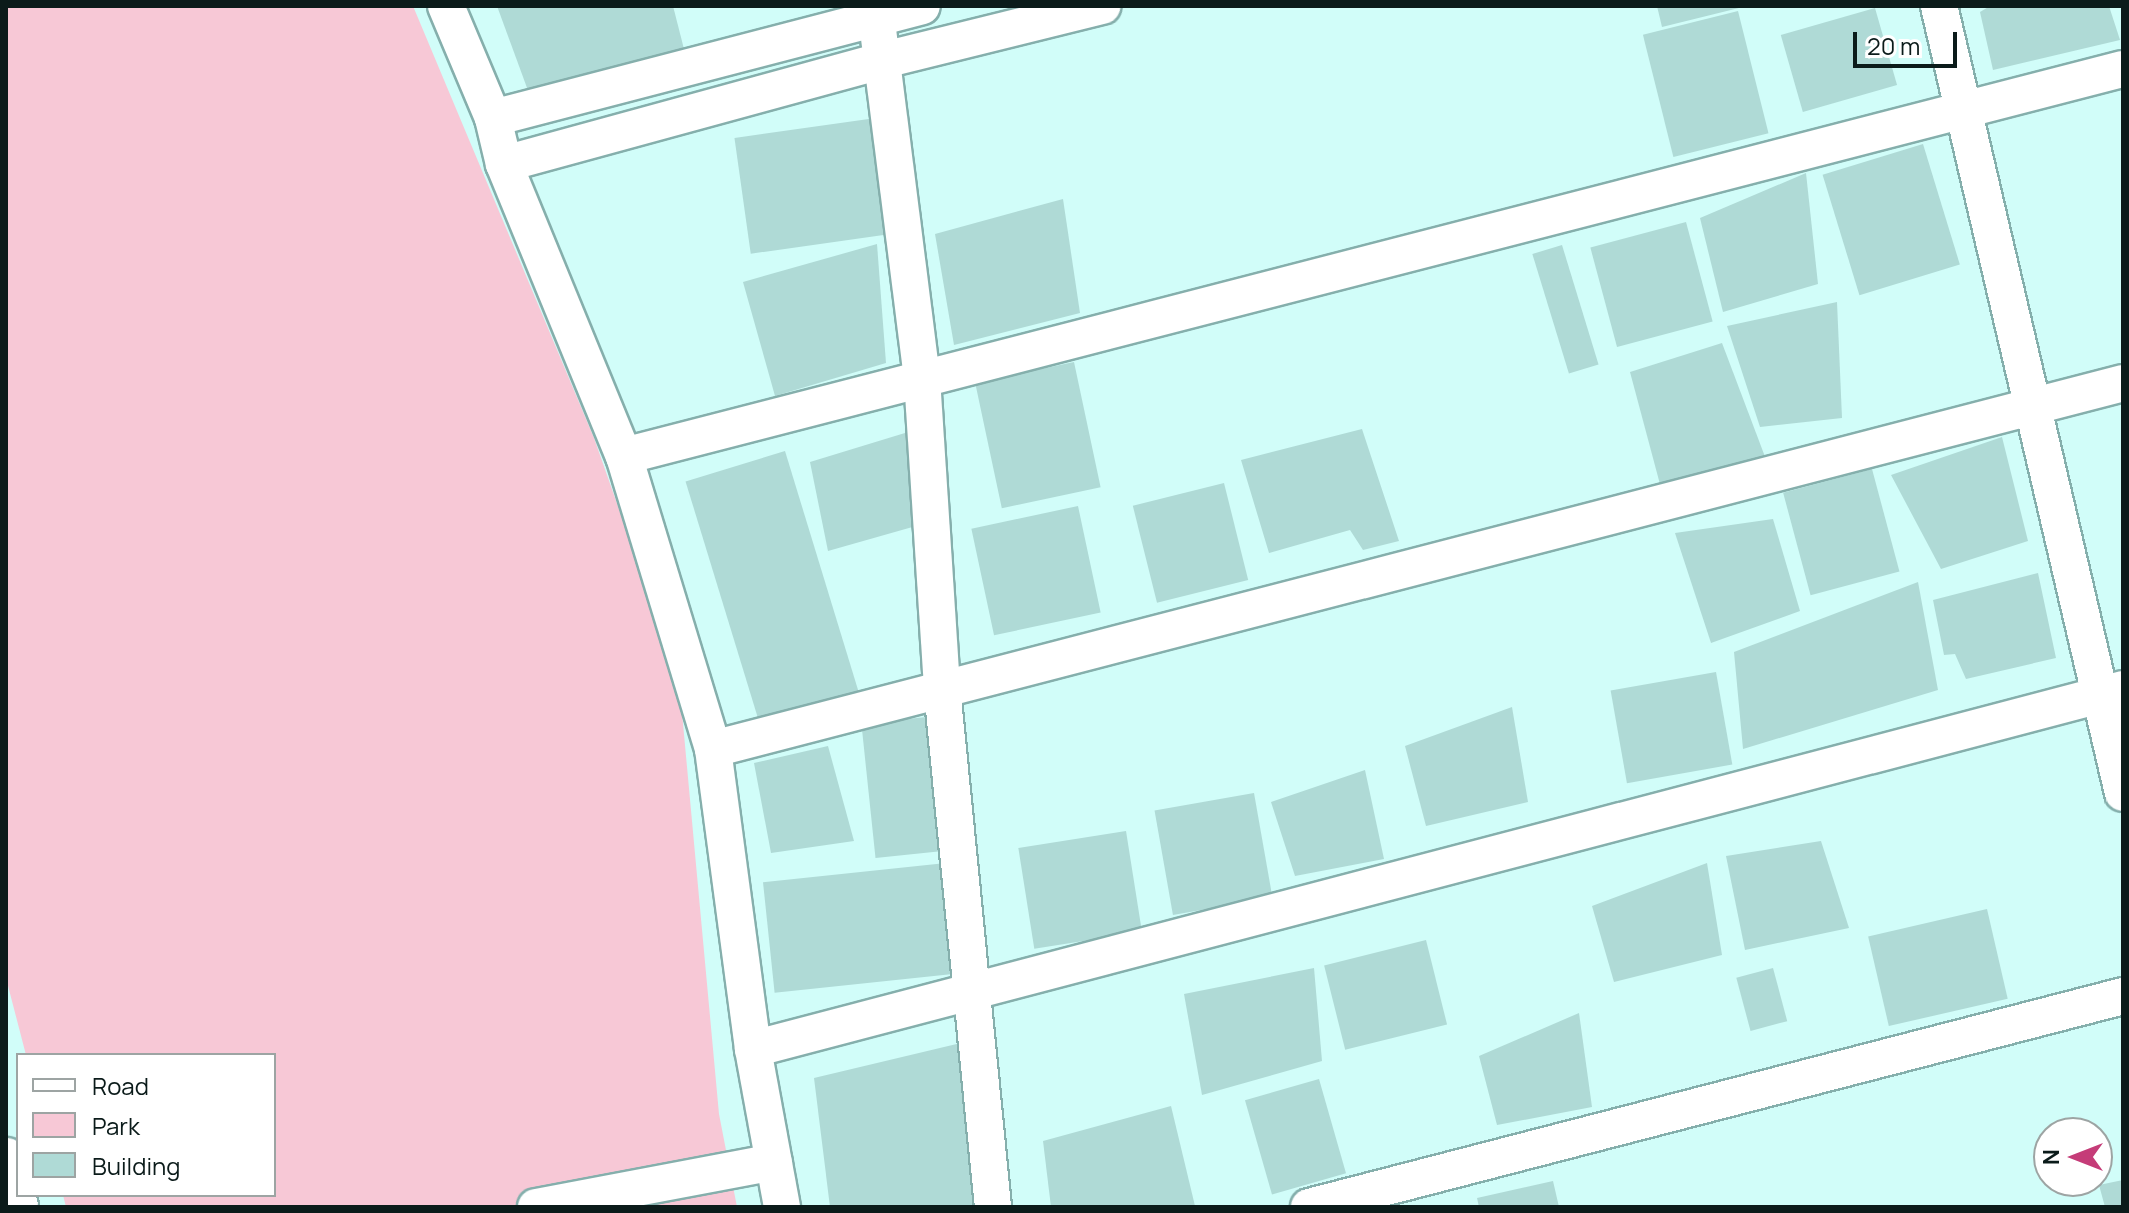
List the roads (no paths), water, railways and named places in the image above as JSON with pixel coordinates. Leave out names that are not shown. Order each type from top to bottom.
[{"type":"highway","points":[[6,1160],[16,1207]]},
{"type":"street","points":[[446,6],[493,118],[504,164],[624,456],[713,749],[753,1049],[782,1207]]},
{"type":"street","points":[[493,118],[876,12],[922,6]]},
{"type":"street","points":[[504,164],[884,60],[1102,6]]},
{"type":"street","points":[[1939,6],[2033,406],[2112,692],[2123,793]]},
{"type":"street","points":[[876,12],[922,378],[942,689],[993,1207]]},
{"type":"street","points":[[624,456],[2123,69]]},
{"type":"street","points":[[713,749],[2123,383]]},
{"type":"street","points":[[753,1049],[2112,692]]},
{"type":"street","points":[[1309,1207],[2123,996]]},
{"type":"street","points":[[536,1207],[774,1162]]}]
